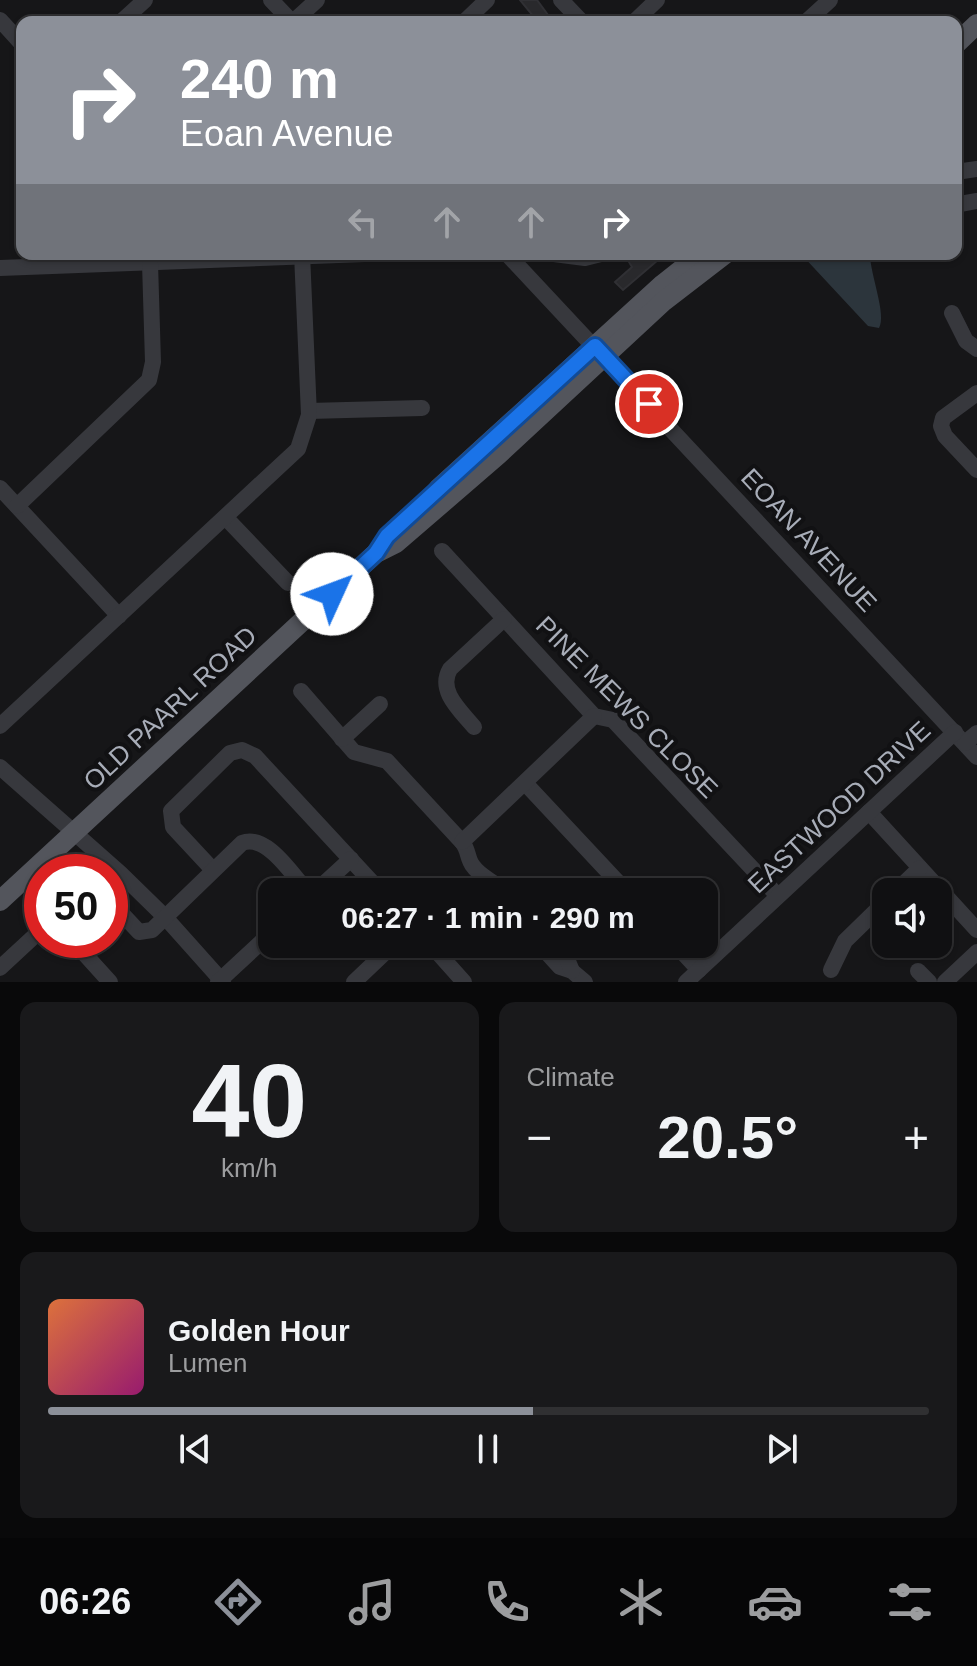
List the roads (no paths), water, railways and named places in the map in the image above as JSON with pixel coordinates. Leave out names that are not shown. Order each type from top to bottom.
[{"type":"main road","points":[[962,38],[977,24]]},
{"type":"main road","points":[[600,352],[695,260]]},
{"type":"main road","points":[[600,352],[717,260]]},
{"type":"main road","name":"OLD PAARL ROAD","points":[[0,901],[376,553],[396,543],[530,428],[600,352]]},
{"type":"street","points":[[128,16],[145,0]]},
{"type":"street","points":[[271,0],[286,16]]},
{"type":"street","points":[[299,16],[317,0]]},
{"type":"street","points":[[470,16],[487,0]]},
{"type":"street","points":[[561,0],[576,16]]},
{"type":"street","points":[[640,16],[657,0]]},
{"type":"street","points":[[813,16],[830,0]]},
{"type":"street","points":[[0,20],[16,37]]},
{"type":"street","points":[[0,268],[199,260]]},
{"type":"street","points":[[0,726],[298,449],[306,431],[309,411],[302,260]]},
{"type":"street","name":"EOAN AVENUE","points":[[518,260],[600,352],[966,736],[977,757]]},
{"type":"street","points":[[17,506],[149,380],[153,362],[150,263]]},
{"type":"street","points":[[952,313],[966,341],[977,349]]},
{"type":"street","points":[[975,396],[943,418],[941,426],[945,436],[977,470]]},
{"type":"street","points":[[309,411],[422,408]]},
{"type":"street","points":[[0,488],[119,616]]},
{"type":"street","points":[[226,518],[288,583]]},
{"type":"street","name":"PINE MEWS CLOSE","points":[[442,551],[594,716],[613,720],[778,896]]},
{"type":"street","points":[[474,727],[450,697],[445,678],[450,669],[504,619]]},
{"type":"street","points":[[301,691],[355,753],[387,761],[468,849],[470,862],[477,871],[489,878]]},
{"type":"street","points":[[342,739],[380,704]]},
{"type":"street","points":[[462,842],[594,716]]},
{"type":"street","name":"EASTWOOD DRIVE","points":[[693,978],[869,812],[966,736]]},
{"type":"street","points":[[213,870],[173,827],[170,815],[230,753],[238,750],[253,753],[368,878]]},
{"type":"street","points":[[0,767],[164,916],[220,981],[258,945]]},
{"type":"street","points":[[525,783],[614,878]]},
{"type":"street","points":[[869,812],[977,930]]},
{"type":"street","points":[[128,920],[139,932],[152,930],[242,843],[255,840],[262,843],[295,878]]},
{"type":"street","points":[[330,878],[351,859]]},
{"type":"street","points":[[910,878],[920,868]]},
{"type":"street","points":[[831,970],[845,941],[872,915]]},
{"type":"street","points":[[0,968],[24,946]]},
{"type":"street","points":[[945,982],[977,952]]},
{"type":"street","points":[[88,958],[108,981]]},
{"type":"street","points":[[354,982],[379,958]]},
{"type":"street","points":[[443,958],[464,982]]},
{"type":"street","points":[[552,958],[560,967],[579,977]]},
{"type":"street","points":[[569,958],[579,977]]},
{"type":"street","points":[[682,958],[693,978]]}]
